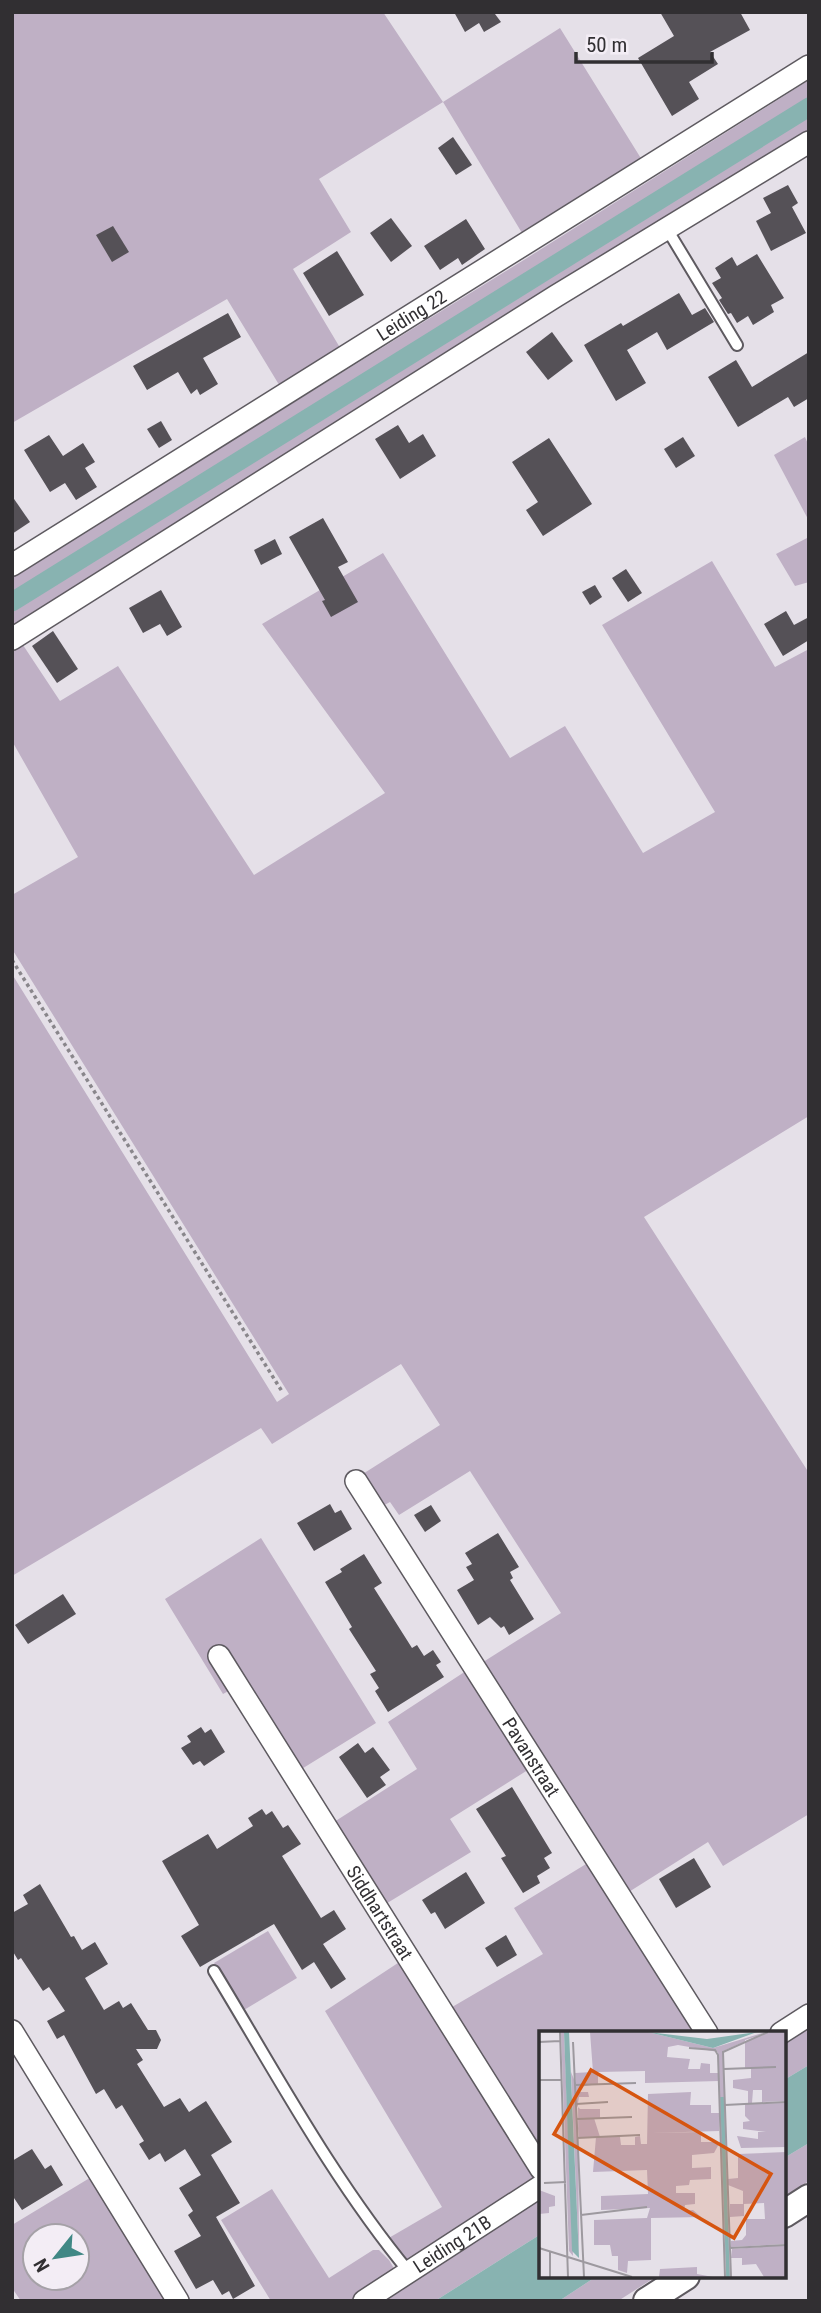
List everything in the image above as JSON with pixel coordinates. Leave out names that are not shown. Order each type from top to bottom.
[{"type":"street","name":"Leiding 22","points":[[12,565],[809,66]]},
{"type":"street","points":[[12,639],[533,310],[809,142]]},
{"type":"street","name":"Pavanstraat","points":[[356,1481],[706,2031]]},
{"type":"street","name":"Siddhartstraat","points":[[219,1656],[539,2166]]},
{"type":"street","points":[[784,2031],[809,2015]]},
{"type":"street","points":[[12,2031],[178,2301]]},
{"type":"street","name":"Leiding 21B","points":[[364,2301],[539,2187]]},
{"type":"street","points":[[786,2213],[809,2198]]},
{"type":"street","points":[[647,2301],[683,2278]]},
{"type":"lane","points":[[667,229],[737,345]]},
{"type":"lane","points":[[214,1971],[376,2232],[409,2272]]},
{"type":"path","points":[[12,960],[283,1393]]},
{"type":"shaded area","points":[[12,12],[383,12],[443,102],[319,179],[351,232],[293,269],[342,351],[281,388],[227,299],[12,423]]},
{"type":"shaded area","points":[[560,28],[642,160],[522,233],[443,102]]},
{"type":"shaded area","points":[[809,80],[809,134],[12,633],[12,577]]},
{"type":"shaded area","points":[[805,437],[809,446],[809,521],[774,455]]},
{"type":"shaded area","points":[[809,537],[809,582],[795,586],[776,554]]},
{"type":"shaded area","points":[[383,553],[510,758],[565,726],[643,853],[715,812],[602,625],[712,561],[775,667],[809,649],[809,1116],[644,1217],[809,1473],[809,1814],[723,1866],[708,1842],[624,1895],[480,1664],[561,1613],[470,1471],[399,1515],[390,1502],[379,1508],[358,1477],[440,1425],[401,1364],[272,1444],[261,1428],[12,1576],[12,974],[277,1402],[289,1394],[12,949],[12,895],[78,857],[12,741],[12,648],[21,642],[60,701],[118,666],[254,875],[385,793],[262,624]]},
{"type":"shaded area","points":[[261,1538],[376,1723],[300,1770],[245,1682],[223,1694],[165,1599]]},
{"type":"shaded area","points":[[469,1669],[531,1768],[450,1819],[471,1852],[384,1905],[334,1822],[417,1769],[388,1722]]},
{"type":"shaded area","points":[[591,1861],[700,2031],[539,2031],[539,2156],[447,2010],[543,1954],[514,1908]]},
{"type":"shaded area","points":[[268,1931],[297,1978],[244,2010],[214,1963]]},
{"type":"shaded area","points":[[404,1959],[535,2169],[535,2179],[415,2261],[405,2259],[387,2239],[442,2207],[325,2011]]},
{"type":"shaded area","points":[[809,2025],[809,2065],[786,2079],[786,2040]]},
{"type":"shaded area","points":[[809,2065],[809,2143],[786,2157],[786,2079]]},
{"type":"shaded area","points":[[809,2143],[809,2181],[786,2195],[786,2157]]},
{"type":"shaded area","points":[[93,2176],[170,2301],[21,2301],[12,2288],[12,2225]]},
{"type":"shaded area","points":[[272,2189],[329,2278],[373,2250],[379,2250],[395,2270],[355,2301],[271,2301],[221,2220]]},
{"type":"shaded area","points":[[539,2196],[539,2235],[435,2301],[375,2301]]},
{"type":"shaded area","points":[[539,2235],[539,2278],[594,2278],[559,2301],[435,2301]]},
{"type":"shaded area","points":[[594,2278],[654,2278],[618,2301],[559,2301]]},
{"type":"building","points":[[454,12],[497,12],[495,14],[501,22],[484,32],[479,23],[465,32]]},
{"type":"building","points":[[660,12],[740,12],[750,30],[710,52],[718,64],[689,82],[699,99],[672,116],[638,58],[674,36]]},
{"type":"building","points":[[453,137],[472,165],[456,175],[438,148]]},
{"type":"building","points":[[788,185],[798,203],[792,207],[806,233],[771,251],[756,221],[771,213],[763,198]]},
{"type":"building","points":[[391,218],[412,246],[391,262],[370,233]]},
{"type":"building","points":[[466,219],[485,249],[462,265],[458,258],[440,270],[424,246]]},
{"type":"building","points":[[113,226],[129,252],[112,262],[96,235]]},
{"type":"building","points":[[337,251],[364,295],[329,316],[303,273]]},
{"type":"building","points":[[757,254],[784,298],[771,305],[774,312],[753,325],[748,316],[737,323],[719,300],[722,298],[712,283],[721,278],[715,268],[732,257],[737,266]]},
{"type":"building","points":[[679,293],[692,315],[705,308],[714,322],[667,350],[657,332],[627,350],[646,383],[616,401],[584,345]]},
{"type":"building","points":[[228,313],[241,337],[203,358],[218,384],[200,395],[197,389],[191,394],[178,372],[147,390],[133,366]]},
{"type":"building","points":[[552,332],[573,361],[548,380],[526,352]]},
{"type":"building","points":[[809,352],[809,398],[794,407],[788,397],[738,427],[708,377],[736,360],[752,387]]},
{"type":"building","points":[[161,421],[172,440],[159,448],[147,429]]},
{"type":"building","points":[[398,425],[409,443],[423,434],[436,456],[400,479],[375,439]]},
{"type":"building","points":[[49,435],[63,456],[83,443],[95,462],[85,468],[97,487],[76,500],[65,483],[50,492],[24,450]]},
{"type":"building","points":[[683,437],[695,456],[676,468],[664,449]]},
{"type":"building","points":[[549,438],[592,504],[543,536],[526,510],[538,502],[512,462]]},
{"type":"building","points":[[12,496],[30,522],[12,534]]},
{"type":"building","points":[[323,518],[348,562],[338,567],[358,602],[331,617],[322,601],[325,600],[289,537]]},
{"type":"building","points":[[275,539],[282,554],[261,565],[254,550]]},
{"type":"building","points":[[626,569],[642,593],[628,602],[612,578]]},
{"type":"building","points":[[595,585],[602,597],[590,605],[582,592]]},
{"type":"building","points":[[161,590],[182,627],[167,636],[160,624],[143,633],[129,608]]},
{"type":"building","points":[[786,611],[794,625],[809,617],[809,640],[783,656],[764,624]]},
{"type":"building","points":[[53,631],[78,669],[57,683],[32,646]]},
{"type":"building","points":[[330,1504],[335,1513],[341,1510],[352,1529],[314,1551],[297,1523]]},
{"type":"building","points":[[431,1505],[441,1521],[425,1532],[414,1515]]},
{"type":"building","points":[[498,1533],[519,1567],[510,1572],[513,1578],[510,1580],[534,1619],[509,1635],[504,1626],[501,1628],[490,1617],[478,1625],[457,1590],[474,1580],[466,1567],[472,1564],[465,1553]]},
{"type":"building","points":[[364,1554],[382,1583],[374,1588],[412,1648],[417,1645],[424,1656],[433,1650],[441,1662],[436,1665],[444,1677],[388,1712],[375,1691],[379,1688],[370,1674],[376,1671],[349,1629],[352,1627],[325,1582]]},
{"type":"building","points":[[63,1594],[76,1614],[28,1644],[15,1625]]},
{"type":"building","points":[[201,1727],[205,1733],[211,1729],[225,1752],[204,1766],[200,1761],[193,1765],[181,1748],[191,1742],[187,1736]]},
{"type":"building","points":[[358,1743],[365,1753],[373,1747],[390,1770],[380,1777],[386,1785],[367,1798],[339,1757]]},
{"type":"building","points":[[512,1787],[552,1853],[544,1858],[550,1868],[537,1876],[540,1883],[523,1893],[501,1858],[506,1856],[476,1809]]},
{"type":"building","points":[[262,1809],[266,1815],[272,1811],[283,1828],[288,1825],[301,1844],[282,1856],[321,1918],[334,1910],[346,1929],[323,1944],[346,1979],[331,1989],[314,1962],[302,1970],[274,1924],[200,1967],[181,1936],[199,1925],[162,1861],[208,1834],[217,1849],[253,1826],[248,1818]]},
{"type":"building","points":[[694,1858],[711,1887],[676,1908],[659,1879]]},
{"type":"building","points":[[466,1872],[485,1903],[445,1929],[435,1912],[431,1914],[422,1900]]},
{"type":"building","points":[[40,1884],[71,1937],[74,1936],[82,1950],[95,1942],[108,1964],[85,1978],[104,2010],[119,2001],[123,2008],[131,2003],[148,2030],[156,2030],[161,2040],[157,2049],[136,2049],[143,2060],[137,2064],[164,2107],[180,2098],[189,2112],[206,2101],[232,2142],[211,2155],[240,2203],[216,2217],[255,2286],[233,2299],[229,2291],[222,2295],[213,2280],[196,2289],[174,2251],[201,2236],[188,2215],[193,2211],[179,2188],[201,2175],[185,2149],[165,2162],[160,2153],[149,2160],[139,2144],[144,2141],[122,2105],[116,2109],[104,2089],[96,2094],[64,2035],[57,2039],[47,2021],[65,2011],[49,1987],[43,1991],[21,1958],[18,1960],[12,1950],[12,1913],[28,1904],[23,1895]]},
{"type":"building","points":[[506,1935],[517,1955],[497,1967],[485,1948]]},
{"type":"building","points":[[32,2149],[45,2169],[51,2165],[63,2185],[22,2210],[12,2195],[12,2161]]},
{"type":"waterway","points":[[12,602],[809,107]]}]
